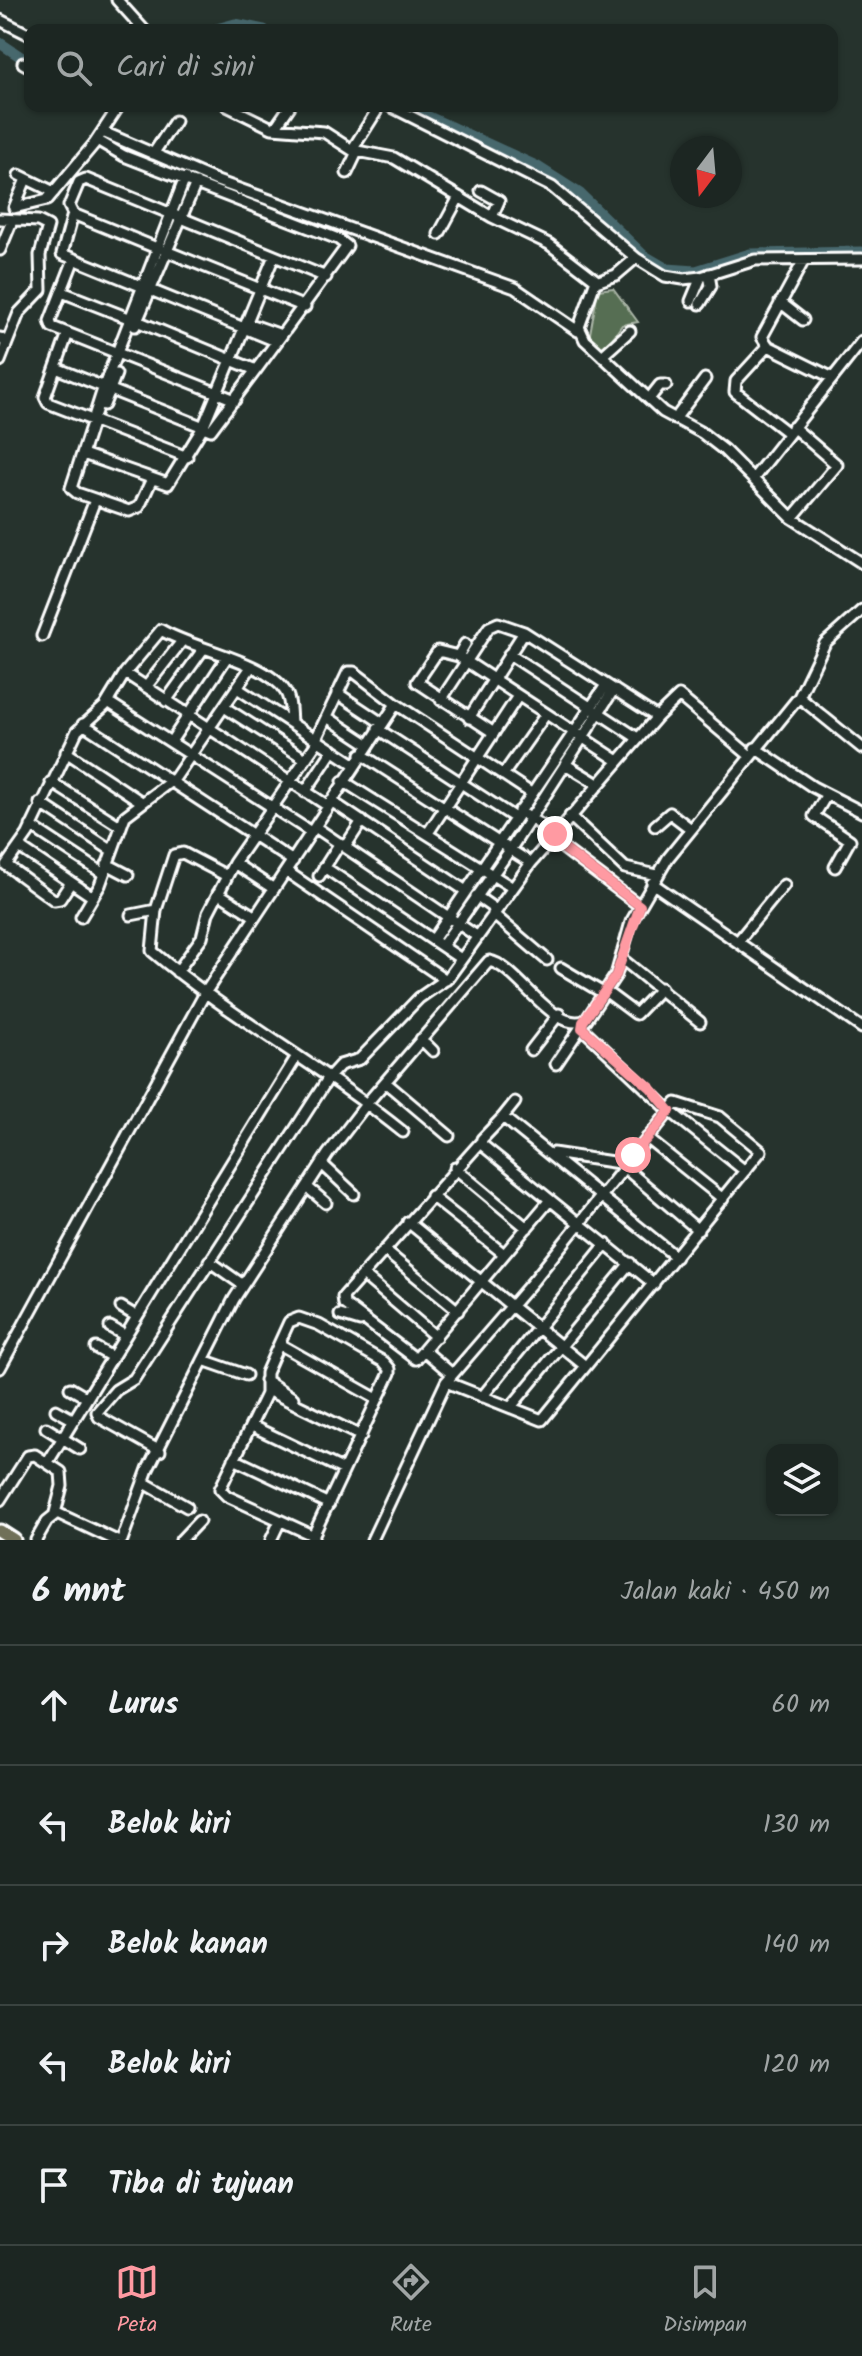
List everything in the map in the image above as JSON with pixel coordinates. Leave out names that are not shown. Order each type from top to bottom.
[{"type":"main road","points":[[0,1531],[14,1540]]},
{"type":"street","points":[[117,0],[139,24]]},
{"type":"street","points":[[0,20],[24,32]]},
{"type":"street","points":[[54,192],[22,177],[14,208],[44,202],[54,192],[98,139],[115,112]]},
{"type":"street","points":[[238,112],[275,128],[324,132],[355,151],[394,158],[492,217],[549,244],[596,282]]},
{"type":"street","points":[[246,116],[249,112]]},
{"type":"street","points":[[275,128],[286,112]]},
{"type":"street","points":[[347,173],[376,112]]},
{"type":"street","points":[[402,112],[552,187],[636,258],[665,276],[705,276],[755,260],[862,259]]},
{"type":"street","points":[[153,154],[175,121]]},
{"type":"street","points":[[98,139],[153,154],[217,181],[515,288],[578,331],[649,399],[675,419],[708,436],[792,518],[862,563]]},
{"type":"street","points":[[56,368],[203,427],[214,427],[346,252],[345,243],[124,156],[98,139]]},
{"type":"street","points":[[151,481],[136,510],[123,510],[71,488],[107,388],[184,196],[185,178]]},
{"type":"street","points":[[305,307],[73,214],[69,206],[79,182],[86,179],[326,277]]},
{"type":"street","points":[[184,196],[196,183]]},
{"type":"street","points":[[481,191],[499,201],[492,217]]},
{"type":"street","points":[[439,234],[459,197]]},
{"type":"street","points":[[73,214],[62,254],[148,285]]},
{"type":"street","points":[[0,219],[43,222],[48,229],[40,255],[41,290],[19,313],[4,341],[0,361]]},
{"type":"street","points":[[0,250],[12,221]]},
{"type":"street","points":[[62,247],[279,338]]},
{"type":"street","points":[[83,454],[151,481],[168,484],[203,427],[274,256]]},
{"type":"street","points":[[578,331],[587,298],[596,282],[616,275],[636,258]]},
{"type":"street","points":[[74,259],[50,325],[235,400]]},
{"type":"street","points":[[804,260],[762,335],[768,346],[831,377]]},
{"type":"street","points":[[696,302],[711,286],[705,276]]},
{"type":"street","points":[[62,292],[256,370]]},
{"type":"street","points":[[780,302],[803,320]]},
{"type":"street","points":[[602,356],[630,331]]},
{"type":"street","points":[[68,333],[45,400],[94,423],[187,457]]},
{"type":"street","points":[[753,479],[862,341]]},
{"type":"street","points":[[768,346],[736,381],[735,392],[837,467],[792,518]]},
{"type":"street","points":[[675,419],[705,379]]},
{"type":"street","points":[[649,399],[660,385],[666,385]]},
{"type":"street","points":[[42,636],[95,500]]},
{"type":"street","points":[[556,1064],[622,959],[631,922],[655,879],[720,792],[799,697],[825,643],[862,610]]},
{"type":"street","points":[[850,620],[862,627]]},
{"type":"street","points":[[462,658],[492,624],[507,625],[524,632],[610,687],[661,714]]},
{"type":"street","points":[[71,882],[58,900],[7,868],[83,724],[108,702],[125,673],[158,631],[251,667],[284,689],[291,722]]},
{"type":"street","points":[[469,718],[524,632]]},
{"type":"street","points":[[146,687],[182,641]]},
{"type":"street","points":[[441,700],[462,658],[465,644]]},
{"type":"street","points":[[166,701],[204,648]]},
{"type":"street","points":[[494,733],[420,686],[418,680],[438,651],[462,658],[617,760]]},
{"type":"street","points":[[509,654],[636,737]]},
{"type":"street","points":[[172,740],[227,657]]},
{"type":"street","points":[[81,917],[93,897],[128,812],[171,781],[251,667]]},
{"type":"street","points":[[177,972],[202,937],[218,893],[234,863],[317,740],[346,673],[352,671],[396,704],[531,793]]},
{"type":"street","points":[[125,673],[305,792],[362,821],[466,891]]},
{"type":"street","points":[[437,943],[450,916],[531,793],[610,687]]},
{"type":"street","points":[[237,688],[354,764]]},
{"type":"street","points":[[337,693],[461,782],[517,815],[531,819],[640,906]]},
{"type":"street","points":[[428,833],[518,696]]},
{"type":"street","points":[[160,1451],[96,1414],[116,1390],[134,1379],[329,1077],[340,1065],[360,1059],[419,998],[446,980],[531,863],[636,737],[676,696],[752,752],[862,812]]},
{"type":"street","points":[[799,697],[862,748]]},
{"type":"street","points":[[108,702],[172,740],[270,806],[343,845],[478,937]]},
{"type":"street","points":[[0,1359],[205,993],[396,704]]},
{"type":"street","points":[[224,707],[304,758]]},
{"type":"street","points":[[503,775],[546,714]]},
{"type":"street","points":[[327,717],[368,744]]},
{"type":"street","points":[[83,724],[293,861]]},
{"type":"street","points":[[437,943],[459,923],[531,819],[565,764],[577,735]]},
{"type":"street","points":[[305,792],[333,750]]},
{"type":"street","points":[[66,752],[140,801]]},
{"type":"street","points":[[361,754],[531,863]]},
{"type":"street","points":[[565,764],[598,784]]},
{"type":"street","points":[[343,781],[513,888]]},
{"type":"street","points":[[51,782],[120,826]]},
{"type":"street","points":[[827,794],[814,816],[850,840],[835,867]]},
{"type":"street","points":[[40,803],[111,850]]},
{"type":"street","points":[[655,826],[673,813],[691,829]]},
{"type":"street","points":[[570,816],[625,868],[655,879],[862,1028]]},
{"type":"street","points":[[362,821],[322,871],[461,959]]},
{"type":"street","points":[[31,826],[105,869],[128,875]]},
{"type":"street","points":[[19,847],[93,897]]},
{"type":"street","points":[[227,876],[177,852],[170,862],[156,910],[150,947],[205,993],[367,1103],[403,1132]]},
{"type":"street","points":[[234,863],[274,889]]},
{"type":"street","points":[[286,871],[446,980]]},
{"type":"street","points":[[739,940],[784,885]]},
{"type":"street","points":[[218,893],[254,916]]},
{"type":"street","points":[[476,896],[547,960]]},
{"type":"street","points":[[131,915],[156,910]]},
{"type":"street","points":[[622,959],[700,1022]]},
{"type":"street","points":[[122,1540],[143,1482],[243,1285],[322,1164],[367,1103],[489,961],[502,966],[543,1005],[583,1025],[651,1088],[670,1111],[745,1171]]},
{"type":"street","points":[[561,968],[637,1014],[661,988]]},
{"type":"street","points":[[531,1050],[559,1014]]},
{"type":"street","points":[[0,1368],[186,1025]]},
{"type":"street","points":[[421,1039],[433,1051]]},
{"type":"street","points":[[48,1462],[297,1056]]},
{"type":"street","points":[[385,1082],[449,1136]]},
{"type":"street","points":[[338,1326],[342,1300],[515,1102]]},
{"type":"street","points":[[372,1540],[449,1378],[676,1103],[720,1117],[761,1151],[542,1420],[482,1397],[449,1378],[425,1351]]},
{"type":"street","points":[[503,1117],[602,1194],[676,1257]]},
{"type":"street","points":[[647,1138],[723,1199]]},
{"type":"street","points":[[480,1143],[654,1284]]},
{"type":"street","points":[[550,1153],[619,1163],[698,1230]]},
{"type":"street","points":[[322,1164],[354,1194]]},
{"type":"street","points":[[455,1168],[527,1228]]},
{"type":"street","points":[[307,1187],[326,1203]]},
{"type":"street","points":[[431,1196],[504,1254]]},
{"type":"street","points":[[342,1300],[413,1359],[425,1351],[550,1200]]},
{"type":"street","points":[[408,1222],[584,1365]]},
{"type":"street","points":[[482,1397],[539,1331],[606,1244]]},
{"type":"street","points":[[384,1250],[458,1311]]},
{"type":"street","points":[[209,1261],[243,1285]]},
{"type":"street","points":[[511,1407],[630,1263]]},
{"type":"street","points":[[363,1275],[436,1337]]},
{"type":"street","points":[[121,1307],[136,1316]]},
{"type":"street","points":[[340,1315],[367,1323]]},
{"type":"street","points":[[294,1319],[313,1322],[388,1365],[390,1373],[312,1538],[221,1492],[252,1426],[279,1344],[294,1319]]},
{"type":"street","points":[[110,1327],[124,1335]]},
{"type":"street","points":[[279,1344],[377,1399]]},
{"type":"street","points":[[96,1348],[112,1357]]},
{"type":"street","points":[[203,1360],[246,1375]]},
{"type":"street","points":[[266,1385],[361,1436]]},
{"type":"street","points":[[70,1388],[87,1398]]},
{"type":"street","points":[[56,1410],[74,1420]]},
{"type":"street","points":[[252,1426],[344,1470]]},
{"type":"street","points":[[46,1428],[80,1449]]},
{"type":"street","points":[[0,1500],[28,1456],[35,1455],[48,1462],[62,1476],[55,1513],[36,1540]]},
{"type":"street","points":[[234,1459],[329,1504]]},
{"type":"street","points":[[143,1482],[187,1507]]},
{"type":"street","points":[[55,1513],[115,1540]]},
{"type":"street","points":[[181,1540],[199,1521]]},
{"type":"street","points":[[271,1540],[280,1521]]},
{"type":"green space","points":[[613,288],[638,322],[622,325],[604,350],[589,339],[598,290]]},
{"type":"waterway","points":[[0,43],[24,59]]},
{"type":"waterway","points":[[418,112],[536,166],[580,194],[643,255],[667,269],[696,271],[750,254],[862,252]]},
{"type":"route","points":[[555,834],[551,839],[563,850],[640,906],[631,922],[616,975],[582,1028],[651,1088],[670,1111],[633,1155]]}]
